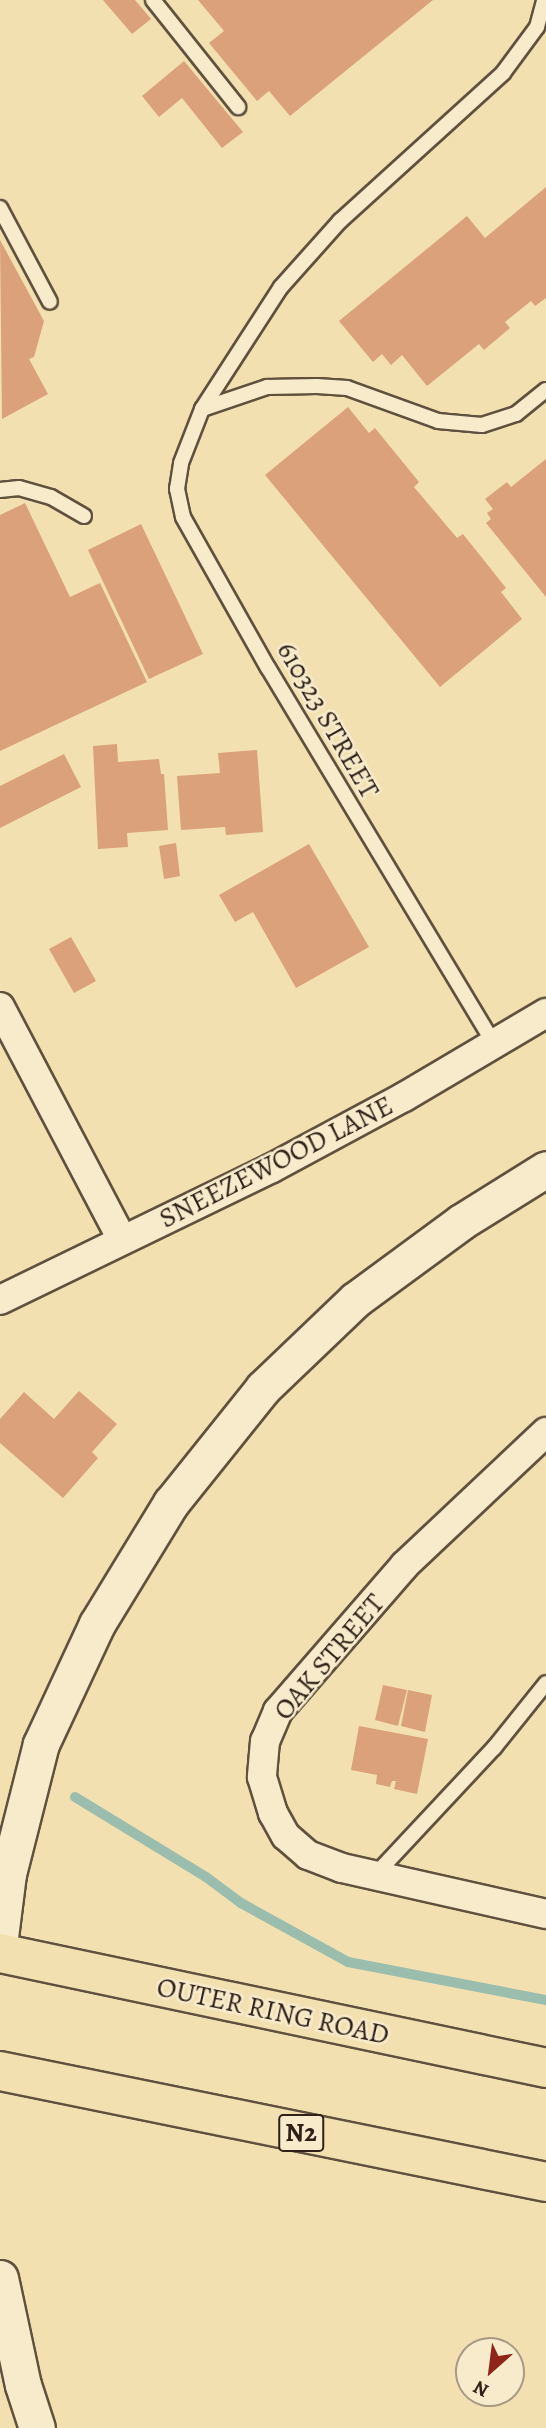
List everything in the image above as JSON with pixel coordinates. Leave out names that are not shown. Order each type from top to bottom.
[{"type":"highway","name":"OUTER RING ROAD","points":[[0,1953],[546,2068]]},
{"type":"highway","name":"N2","points":[[0,2071],[546,2182]]},
{"type":"street","points":[[0,1007],[122,1239]]},
{"type":"street","name":"SNEEZEWOOD LANE","points":[[0,1300],[272,1168],[404,1097],[546,1013]]},
{"type":"street","points":[[0,1937],[8,1874],[41,1744],[97,1623],[171,1503],[263,1388],[355,1300],[461,1222],[546,1169]]},
{"type":"street","name":"OAK STREET","points":[[546,1432],[405,1565],[278,1711],[265,1741],[262,1777],[273,1813],[286,1836],[308,1855],[374,1875],[546,1914]]},
{"type":"street","points":[[0,2278],[23,2385],[37,2428]]},
{"type":"lane","points":[[153,0],[238,107]]},
{"type":"lane","name":"610323 STREET","points":[[493,1042],[275,680],[183,517],[177,489],[181,463],[202,409],[281,287],[350,211],[503,73],[537,27],[544,0]]},
{"type":"lane","points":[[0,208],[50,302]]},
{"type":"lane","points":[[202,409],[267,387],[347,388],[438,421],[482,425],[516,414],[546,390]]},
{"type":"lane","points":[[0,490],[19,488],[51,498],[84,516]]},
{"type":"lane","points":[[374,1875],[494,1748],[546,1683]]},
{"type":"building","points":[[103,0],[135,0],[151,19],[132,34]]},
{"type":"building","points":[[198,0],[433,0],[290,116],[269,91],[257,101],[209,43],[224,31]]},
{"type":"building","points":[[184,61],[243,132],[222,148],[182,98],[159,117],[142,96]]},
{"type":"building","points":[[546,187],[546,298],[535,306],[531,301],[505,322],[510,328],[484,350],[479,344],[427,386],[402,355],[391,365],[382,354],[373,362],[339,321],[467,216],[485,238]]},
{"type":"building","points":[[0,240],[44,321],[34,357],[29,359],[48,394],[2,419]]},
{"type":"building","points":[[348,407],[369,433],[375,428],[419,482],[414,487],[457,538],[463,534],[506,588],[501,592],[522,619],[440,687],[265,475]]},
{"type":"building","points":[[546,459],[546,597],[486,523],[491,519],[487,513],[493,509],[485,499],[507,482],[511,487]]},
{"type":"building","points":[[25,503],[70,597],[100,583],[147,682],[0,751],[0,515]]},
{"type":"building","points":[[141,524],[203,654],[149,679],[88,550]]},
{"type":"building","points":[[117,744],[118,762],[159,759],[161,774],[164,774],[168,830],[127,833],[128,847],[98,849],[93,746]]},
{"type":"building","points":[[257,750],[263,832],[226,835],[225,827],[181,830],[177,776],[220,773],[218,753]]},
{"type":"building","points":[[64,754],[81,787],[0,828],[0,786]]},
{"type":"building","points":[[176,843],[180,876],[164,879],[159,846]]},
{"type":"building","points":[[309,844],[369,947],[296,988],[253,912],[235,922],[219,895]]},
{"type":"building","points":[[71,937],[96,981],[74,993],[49,949]]},
{"type":"building","points":[[79,1391],[117,1424],[92,1452],[98,1458],[63,1498],[0,1443],[0,1419],[24,1392],[54,1419]]},
{"type":"building","points":[[383,1685],[407,1690],[398,1726],[375,1720]]},
{"type":"building","points":[[408,1690],[432,1695],[425,1732],[401,1726]]},
{"type":"building","points":[[359,1726],[428,1739],[417,1794],[394,1789],[396,1781],[392,1781],[390,1787],[376,1784],[377,1775],[351,1770]]},
{"type":"waterway","points":[[75,1797],[206,1877],[241,1903],[348,1962],[546,2000]]}]
